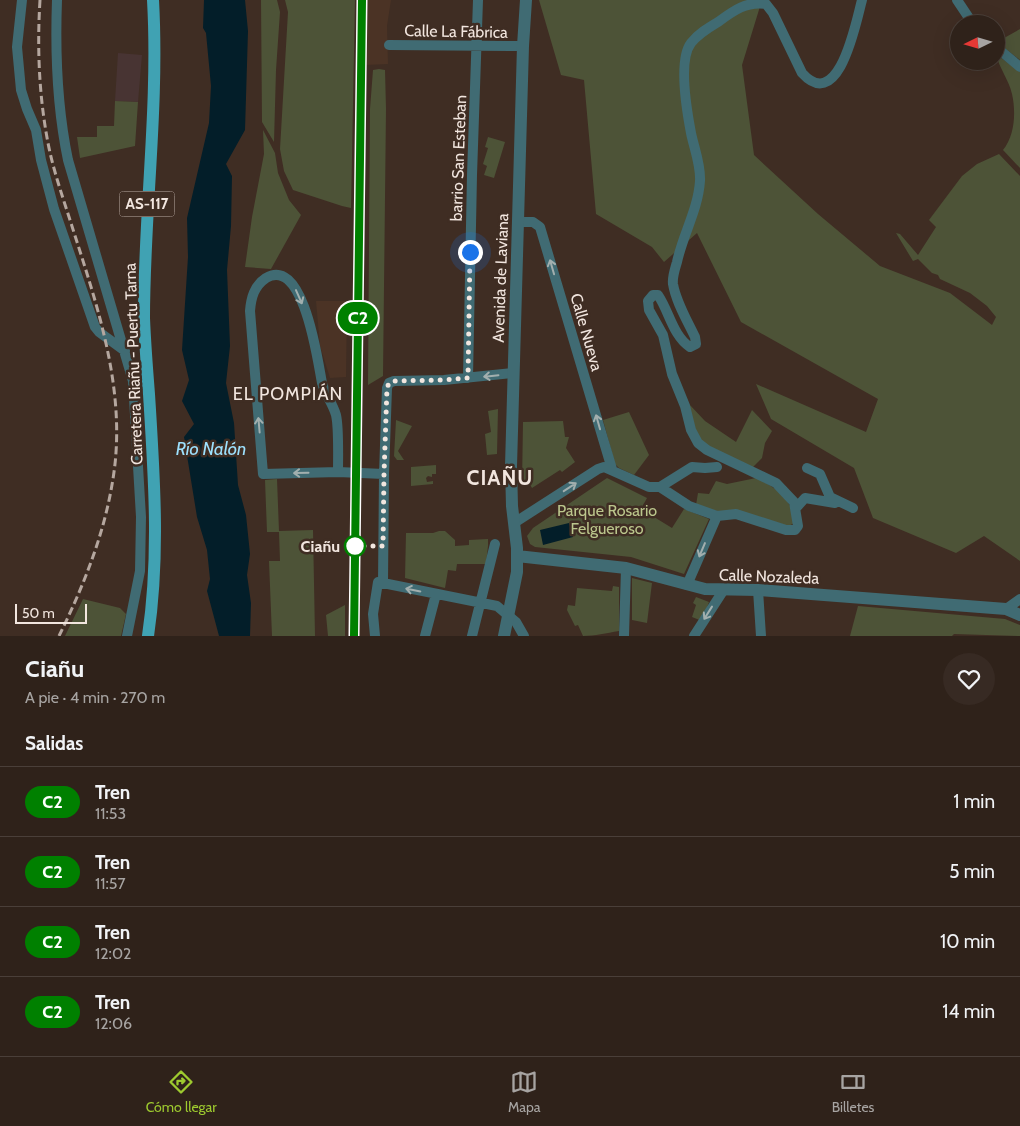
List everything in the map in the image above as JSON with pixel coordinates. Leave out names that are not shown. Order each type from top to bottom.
[{"type":"main road","name":"Carretera Riañu - Puertu Tarna","points":[[148,636],[155,569],[156,514],[144,321],[144,259],[154,105],[155,41],[152,0]]},
{"type":"main road","points":[[155,569],[159,586],[156,636]]},
{"type":"main road","points":[[139,636],[143,619],[152,603]]},
{"type":"street","points":[[22,0],[17,47],[21,90],[36,130],[41,160],[54,209],[95,327],[125,351]]},
{"type":"street","points":[[57,0],[55,54],[68,160],[133,381],[141,518],[140,571],[127,636]]},
{"type":"street","name":"barrio San Esteban","points":[[468,378],[478,0]]},
{"type":"street","name":"Avenida de Laviana","points":[[504,636],[510,616],[517,572],[510,485],[526,0]]},
{"type":"street","points":[[660,487],[688,506],[717,516],[736,514],[786,530],[795,530],[798,526],[794,502],[776,483],[707,450],[698,442],[691,430],[685,406],[672,374],[663,335],[649,310],[648,302],[653,295],[658,295],[686,344],[690,347],[696,344],[695,337],[676,295],[673,282],[679,251],[699,197],[700,178],[684,80],[686,51],[690,43],[700,33],[746,5],[755,2],[766,4],[773,13],[802,73],[810,81],[820,84],[830,80],[837,74],[843,63],[862,0]]},
{"type":"street","points":[[957,0],[967,15]]},
{"type":"street","name":"Calle La Fábrica","points":[[389,45],[523,46]]},
{"type":"street","points":[[1005,54],[1020,67]]},
{"type":"street","name":"Calle Nueva","points":[[518,222],[533,222],[540,227],[612,469]]},
{"type":"street","points":[[338,472],[336,415],[322,385],[313,334],[290,280],[282,276],[266,278],[253,292],[250,311],[263,474],[338,472],[384,474]]},
{"type":"street","points":[[375,636],[373,614],[380,583],[387,388],[389,383],[394,381],[444,380],[513,373]]},
{"type":"street","points":[[514,523],[604,466],[649,487],[660,487],[692,467],[717,467]]},
{"type":"street","points":[[796,508],[805,498],[827,501],[853,508],[830,496],[820,474],[807,468]]},
{"type":"street","points":[[687,585],[717,516]]},
{"type":"street","points":[[472,636],[495,544]]},
{"type":"street","name":"Calle Nozaleda","points":[[517,556],[626,568],[705,590],[758,590],[1006,608],[1020,614]]},
{"type":"street","points":[[624,636],[626,568]]},
{"type":"street","points":[[380,583],[497,606],[516,622],[524,636]]},
{"type":"street","points":[[758,590],[761,636]]},
{"type":"street","points":[[694,636],[723,591]]},
{"type":"street","points":[[425,636],[436,594]]},
{"type":"street","points":[[1006,608],[1020,599]]},
{"type":"shaded area","points":[[366,0],[391,0],[387,26],[388,64],[365,65]]},
{"type":"shaded area","points":[[118,53],[142,55],[138,102],[115,101]]},
{"type":"shaded area","points":[[316,301],[347,301],[346,377],[330,378],[320,346]]},
{"type":"green space","points":[[261,0],[277,0],[280,12],[274,142],[262,122]]},
{"type":"green space","points":[[285,0],[355,0],[351,208],[293,190],[284,171],[280,149],[288,12]]},
{"type":"green space","points":[[539,0],[762,0],[742,65],[754,155],[818,214],[880,266],[950,293],[992,325],[996,317],[987,306],[970,293],[940,279],[938,275],[932,273],[918,259],[913,261],[896,233],[900,234],[918,255],[936,227],[929,220],[962,176],[977,164],[999,154],[1020,176],[1020,561],[984,536],[956,553],[873,518],[854,468],[771,419],[756,384],[866,432],[878,399],[741,322],[697,233],[664,262],[652,247],[596,214],[584,80],[561,75]]},
{"type":"green space","points":[[1020,29],[1020,60],[1005,48],[1005,37]]},
{"type":"green space","points":[[1005,61],[1020,72],[1020,168],[1003,150],[1010,137],[1014,123],[1011,89],[1002,70],[1005,70]]},
{"type":"green space","points":[[373,70],[385,70],[386,109],[383,376],[368,385],[370,109]]},
{"type":"green space","points":[[115,101],[138,102],[135,146],[80,158],[77,137],[97,137],[97,126],[114,126]]},
{"type":"green space","points":[[263,130],[275,153],[278,173],[289,200],[301,215],[271,269],[245,267],[264,154]]},
{"type":"green space","points":[[488,137],[505,142],[494,178],[484,175],[487,166],[483,164],[488,148],[485,147]]},
{"type":"green space","points":[[689,404],[705,421],[736,442],[752,410],[772,431],[765,443],[762,458],[752,468],[723,456],[703,444],[692,422]]},
{"type":"green space","points":[[498,409],[497,454],[487,455],[485,434],[491,432],[488,411]]},
{"type":"green space","points":[[629,412],[649,455],[634,475],[615,464],[603,420]]},
{"type":"green space","points":[[396,420],[412,426],[398,451],[404,460],[397,460],[394,456]]},
{"type":"green space","points":[[563,421],[565,437],[569,437],[566,448],[575,462],[562,472],[560,470],[532,488],[529,483],[522,484],[523,422]]},
{"type":"green space","points":[[436,465],[436,474],[426,478],[427,482],[433,481],[433,484],[411,486],[411,467]]},
{"type":"green space","name":"Parque Rosario Felgueroso","points":[[607,478],[647,498],[641,509],[672,528],[684,509],[709,519],[684,574],[631,557],[535,547],[530,544],[527,536],[533,528]]},
{"type":"green space","points":[[756,478],[771,486],[782,495],[791,507],[794,523],[789,526],[724,513],[696,505],[698,493],[709,494],[716,481],[727,484]]},
{"type":"green space","points":[[277,479],[279,531],[313,530],[315,636],[272,636],[269,561],[280,561],[279,532],[267,532],[265,480]]},
{"type":"green space","points":[[445,531],[455,540],[455,546],[469,545],[469,540],[488,539],[486,564],[457,564],[456,571],[448,570],[445,588],[405,578],[406,533],[433,533]]},
{"type":"green space","points":[[632,578],[652,583],[647,623],[632,620]]},
{"type":"green space","points":[[613,586],[619,587],[619,631],[583,636],[578,625],[575,626],[567,610],[568,605],[575,606],[577,588],[612,591]]},
{"type":"green space","points":[[696,597],[709,602],[702,621],[692,617],[696,605],[693,603]]},
{"type":"green space","points":[[83,599],[120,608],[126,614],[121,636],[65,636]]},
{"type":"green space","points":[[345,605],[345,636],[328,636],[326,615]]},
{"type":"green space","points":[[858,606],[1005,619],[1020,625],[1020,636],[954,634],[952,636],[850,636]]},
{"type":"water","name":"Río Nalón","points":[[204,0],[245,0],[248,31],[245,130],[226,164],[232,176],[231,226],[227,270],[230,346],[226,383],[234,423],[238,485],[246,515],[250,554],[247,575],[251,603],[250,636],[219,636],[207,591],[210,579],[207,550],[197,517],[184,437],[194,424],[182,401],[189,380],[182,350],[188,257],[187,218],[209,123],[211,86],[206,33],[203,28]]},
{"type":"water","points":[[569,523],[573,537],[543,545],[540,530]]},
{"type":"railway","points":[[40,0],[40,72],[48,143],[55,172],[98,310],[111,371],[117,433],[112,487],[101,531],[87,573],[59,636]]},
{"type":"railway","points":[[354,636],[362,0]]},
{"type":"train","name":"C2","points":[[354,636],[362,0]]},
{"type":"place","name":"Ciañu","points":[[355,546]]},
{"type":"district","name":"EL POMPIÁN","points":[[288,394]]},
{"type":"district","name":"CIAÑU","points":[[500,478]]},
{"type":"route","points":[[355,546],[383,546],[387,388],[389,383],[394,381],[468,378],[470,252]]}]
